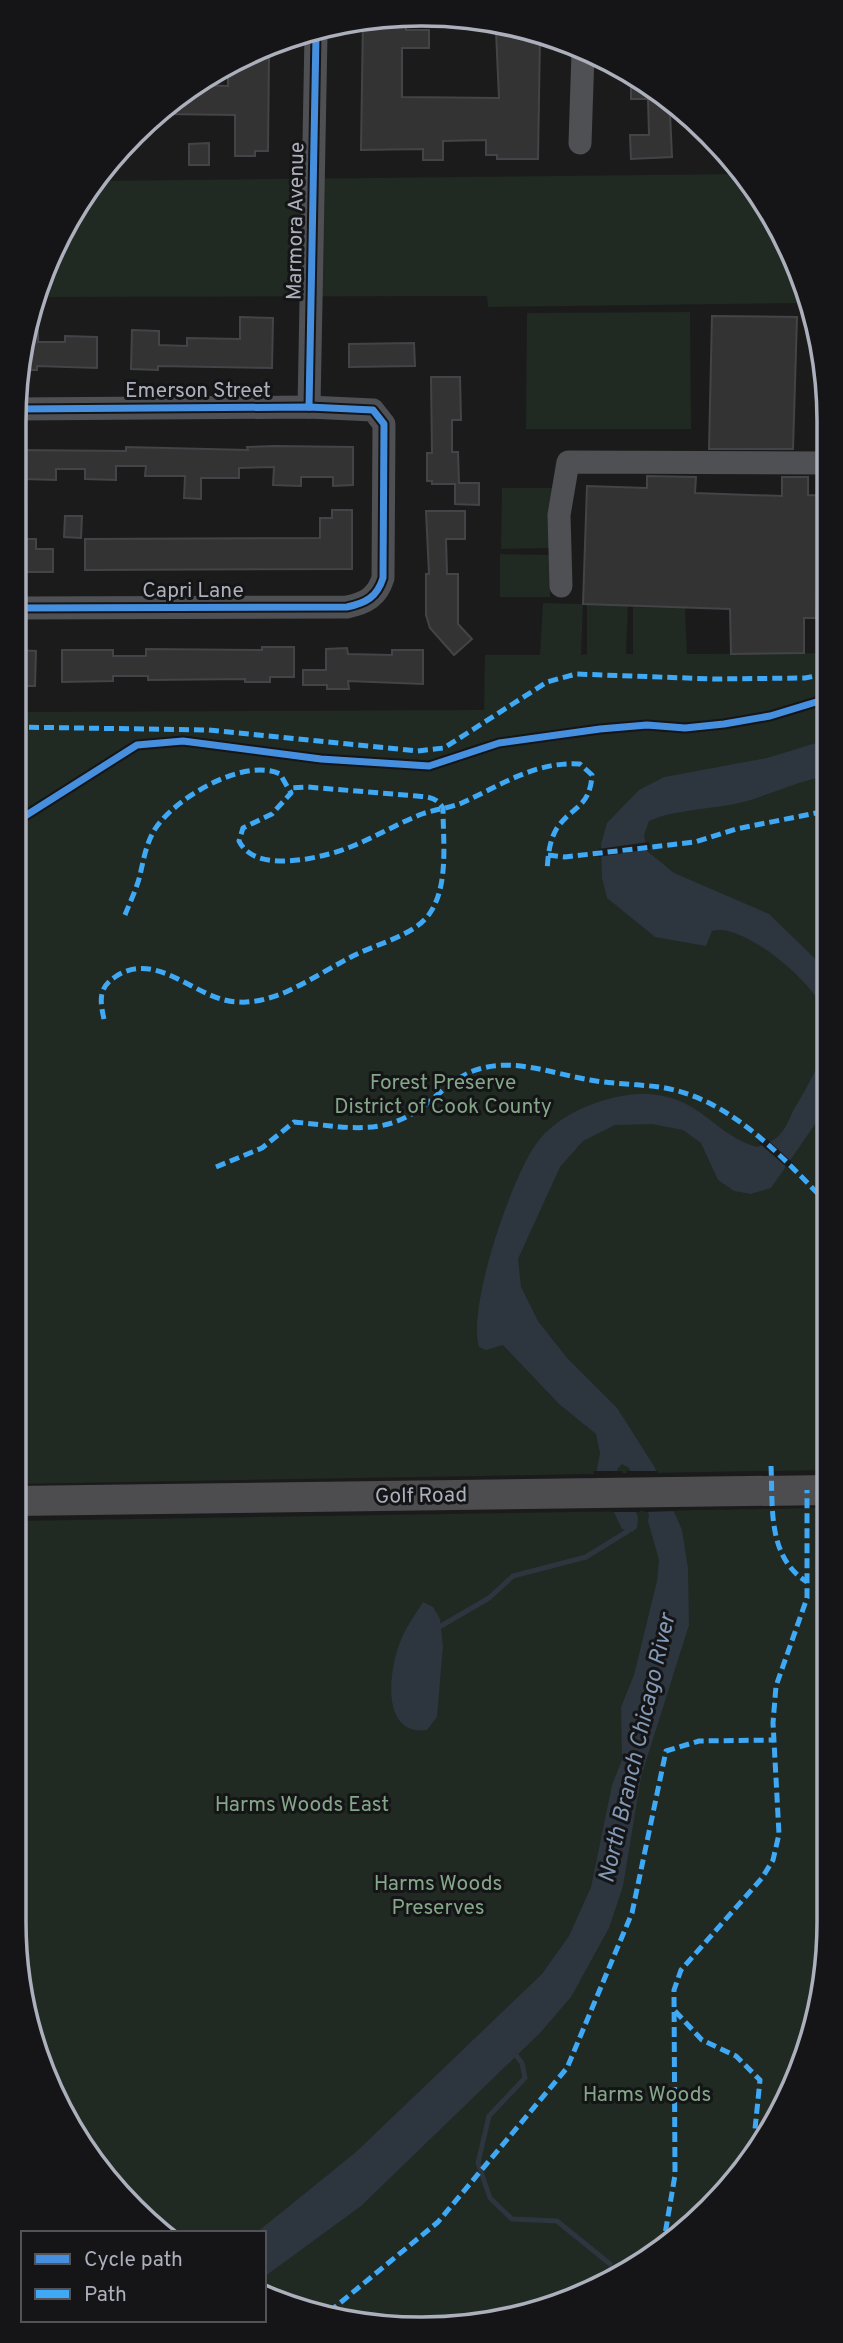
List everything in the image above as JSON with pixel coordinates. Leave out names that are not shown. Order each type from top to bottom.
[{"type":"main road","name":"Golf Road","points":[[26,1501],[817,1490]]},
{"type":"street","name":"Marmora Avenue","points":[[309,407],[316,41]]},
{"type":"street","points":[[580,143],[583,61]]},
{"type":"street","name":"Emerson Street","points":[[27,409],[309,407],[363,408],[379,415],[384,424],[383,578],[380,589],[371,599]]},
{"type":"street","points":[[561,586],[559,515],[569,462],[817,463]]},
{"type":"street","name":"Capri Lane","points":[[26,608],[347,607],[371,599]]},
{"type":"green space","points":[[730,174],[764,224],[787,270],[799,303],[488,307],[487,296],[46,297],[56,270],[79,224],[108,181]]},
{"type":"green space","points":[[690,312],[691,429],[526,429],[527,313]]},
{"type":"green space","points":[[502,488],[553,488],[551,548],[501,549]]},
{"type":"green space","points":[[500,554],[550,555],[550,597],[500,597]]},
{"type":"green space","name":"Forest Preserve District of Cook County","points":[[543,603],[583,604],[581,655],[587,654],[587,605],[628,606],[626,654],[633,654],[633,607],[685,608],[687,654],[817,653],[817,1470],[26,1484],[26,712],[484,710],[485,655],[540,655]]},
{"type":"green space","name":"Harms Woods East","points":[[817,1508],[817,1922],[809,1999],[787,2073],[764,2119],[735,2162],[701,2201],[641,2250],[573,2287],[499,2309],[422,2317],[344,2309],[270,2287],[266,2285],[266,2231],[176,2231],[142,2201],[108,2162],[79,2119],[47,2049],[34,1999],[26,1922],[26,1521]]},
{"type":"water","points":[[817,743],[817,778],[739,803],[681,812],[649,821],[644,835],[647,851],[674,873],[769,914],[817,960],[817,999],[793,971],[759,945],[741,936],[725,930],[712,931],[706,946],[655,937],[607,898],[602,878],[601,844],[607,823],[639,790],[664,777],[767,758]]},
{"type":"water","name":"North Branch Chicago River","points":[[817,1066],[817,1121],[771,1188],[751,1194],[734,1191],[718,1180],[701,1143],[683,1130],[652,1124],[615,1125],[583,1141],[560,1167],[518,1259],[521,1287],[538,1321],[567,1358],[617,1408],[654,1466],[682,1530],[688,1568],[689,1625],[641,1777],[623,1886],[609,1928],[571,1997],[540,2033],[361,2206],[266,2276],[266,2231],[258,2231],[356,2152],[542,1974],[569,1936],[591,1887],[612,1785],[622,1760],[621,1707],[634,1675],[657,1581],[659,1560],[648,1521],[649,1515],[629,1468],[622,1464],[617,1469],[638,1517],[637,1528],[632,1532],[622,1529],[596,1474],[600,1453],[596,1434],[559,1404],[503,1345],[486,1350],[479,1347],[479,1303],[485,1274],[515,1185],[526,1161],[545,1133],[582,1108],[624,1095],[659,1095],[691,1106],[727,1133],[757,1147],[779,1135]]},
{"type":"water","points":[[423,1602],[433,1607],[440,1619],[443,1646],[437,1717],[427,1730],[412,1729],[402,1723],[395,1713],[391,1685],[399,1645]]},
{"type":"pier","points":[[649,842],[650,849],[598,857],[598,849]]},
{"type":"pier","points":[[767,1139],[794,1164],[790,1170],[759,1143]]},
{"type":"pier","points":[[593,1471],[622,1471],[640,1512],[611,1512]]},
{"type":"pier","points":[[626,1471],[657,1471],[675,1511],[644,1512]]},
{"type":"building","points":[[406,27],[406,30],[429,30],[429,48],[402,48],[402,97],[499,98],[496,34],[540,44],[538,159],[497,159],[497,155],[486,155],[486,140],[443,141],[443,160],[423,160],[423,149],[361,150],[363,31]]},
{"type":"building","points":[[269,57],[268,151],[255,151],[255,156],[235,156],[235,115],[173,114],[214,86],[228,86],[228,77]]},
{"type":"building","points":[[631,87],[670,114],[672,157],[631,159],[630,135],[649,135],[648,99],[631,99]]},
{"type":"building","points":[[209,143],[209,165],[189,165],[189,144]]},
{"type":"building","points":[[712,316],[797,317],[793,449],[709,449]]},
{"type":"building","points":[[240,317],[273,318],[272,368],[158,366],[158,370],[131,369],[132,330],[159,331],[159,345],[187,346],[187,338],[240,339]]},
{"type":"building","points":[[38,327],[38,342],[65,342],[65,336],[97,337],[97,368],[37,366],[37,370],[30,370]]},
{"type":"building","points":[[414,343],[415,366],[349,367],[349,344]]},
{"type":"building","points":[[431,377],[460,377],[461,420],[452,420],[452,452],[458,452],[459,483],[479,483],[479,505],[455,504],[455,484],[432,484],[432,481],[427,481],[427,453],[432,453]]},
{"type":"building","points":[[126,447],[248,450],[247,447],[353,447],[353,485],[333,486],[333,477],[301,477],[301,486],[273,485],[274,467],[239,468],[239,478],[201,478],[201,499],[184,498],[185,476],[145,476],[146,466],[116,466],[116,480],[85,479],[85,469],[56,469],[56,480],[26,479],[26,450],[126,451]]},
{"type":"building","points":[[647,476],[696,477],[695,493],[782,496],[782,477],[808,477],[808,495],[817,496],[817,590],[816,618],[804,618],[804,653],[731,654],[730,609],[583,604],[587,486],[647,488]]},
{"type":"building","points":[[332,510],[352,510],[352,569],[85,570],[85,539],[320,538],[320,518],[332,518]]},
{"type":"building","points":[[426,511],[465,511],[465,539],[446,539],[447,574],[458,574],[458,624],[472,639],[454,655],[430,628],[426,615],[426,574],[429,574]]},
{"type":"building","points":[[65,516],[82,516],[81,538],[64,537]]},
{"type":"building","points":[[26,539],[36,539],[36,549],[53,549],[53,572],[26,572]]},
{"type":"building","points":[[262,647],[294,647],[294,677],[270,677],[270,682],[245,682],[245,679],[148,680],[148,676],[113,676],[113,681],[62,682],[62,650],[113,650],[113,656],[146,656],[146,649],[262,650]]},
{"type":"building","points":[[347,648],[348,654],[392,655],[392,650],[423,650],[423,684],[348,681],[349,689],[303,685],[303,670],[326,670],[326,649]]},
{"type":"building","points":[[26,651],[36,651],[35,686],[26,686]]},
{"type":"waterway","points":[[441,1626],[489,1598],[513,1576],[586,1557],[628,1531]]},
{"type":"waterway","points":[[512,2050],[522,2063],[525,2078],[489,2116],[478,2163],[490,2198],[512,2219],[557,2221],[610,2264]]},
{"type":"marked path","points":[[26,727],[208,730],[417,751],[444,748],[547,682],[576,674],[714,679],[817,676]]},
{"type":"marked path","points":[[125,915],[137,885],[149,840],[165,817],[194,793],[230,776],[248,771],[265,770],[280,774],[291,793],[272,814],[243,828],[239,841],[255,856],[267,860],[293,861],[341,850],[422,814],[464,802],[534,770],[580,764],[592,775],[591,786],[584,800],[554,833],[547,871]]},
{"type":"marked path","points":[[104,1019],[101,1001],[103,990],[109,981],[131,970],[162,972],[223,1000],[257,1001],[286,992],[351,957],[405,934],[430,913],[440,889],[444,862],[443,808],[438,802],[421,796],[289,788]]},
{"type":"marked path","points":[[548,855],[565,857],[695,842],[736,829],[817,813]]},
{"type":"marked path","points":[[216,1167],[262,1148],[294,1122],[361,1128],[392,1123],[407,1117],[463,1076],[479,1069],[507,1065],[684,1093],[731,1115],[772,1148],[817,1193]]},
{"type":"marked path","points":[[771,1466],[773,1514],[779,1545],[794,1572],[807,1582]]},
{"type":"marked path","points":[[665,2232],[675,2175],[674,1990],[681,1970],[762,1878],[773,1860],[779,1834],[773,1723],[776,1686],[807,1598],[807,1490]]},
{"type":"marked path","points":[[335,2307],[438,2222],[567,2068],[632,1913],[666,1751],[699,1741],[773,1740]]},
{"type":"marked path","points":[[675,2011],[702,2040],[736,2056],[760,2080],[756,2131]]},
{"type":"cycle path","points":[[309,407],[316,41]]},
{"type":"cycle path","points":[[26,608],[347,607],[370,598],[378,590],[383,578],[384,424],[373,410],[309,407],[27,409]]},
{"type":"cycle path","points":[[26,815],[137,745],[183,741],[321,759],[429,766],[499,743],[647,725],[685,728],[724,724],[770,716],[817,702]]},
{"type":"park label","name":"Harms Woods Preserves","points":[[438,1895]]},
{"type":"park label","name":"Harms Woods","points":[[647,2094]]}]
